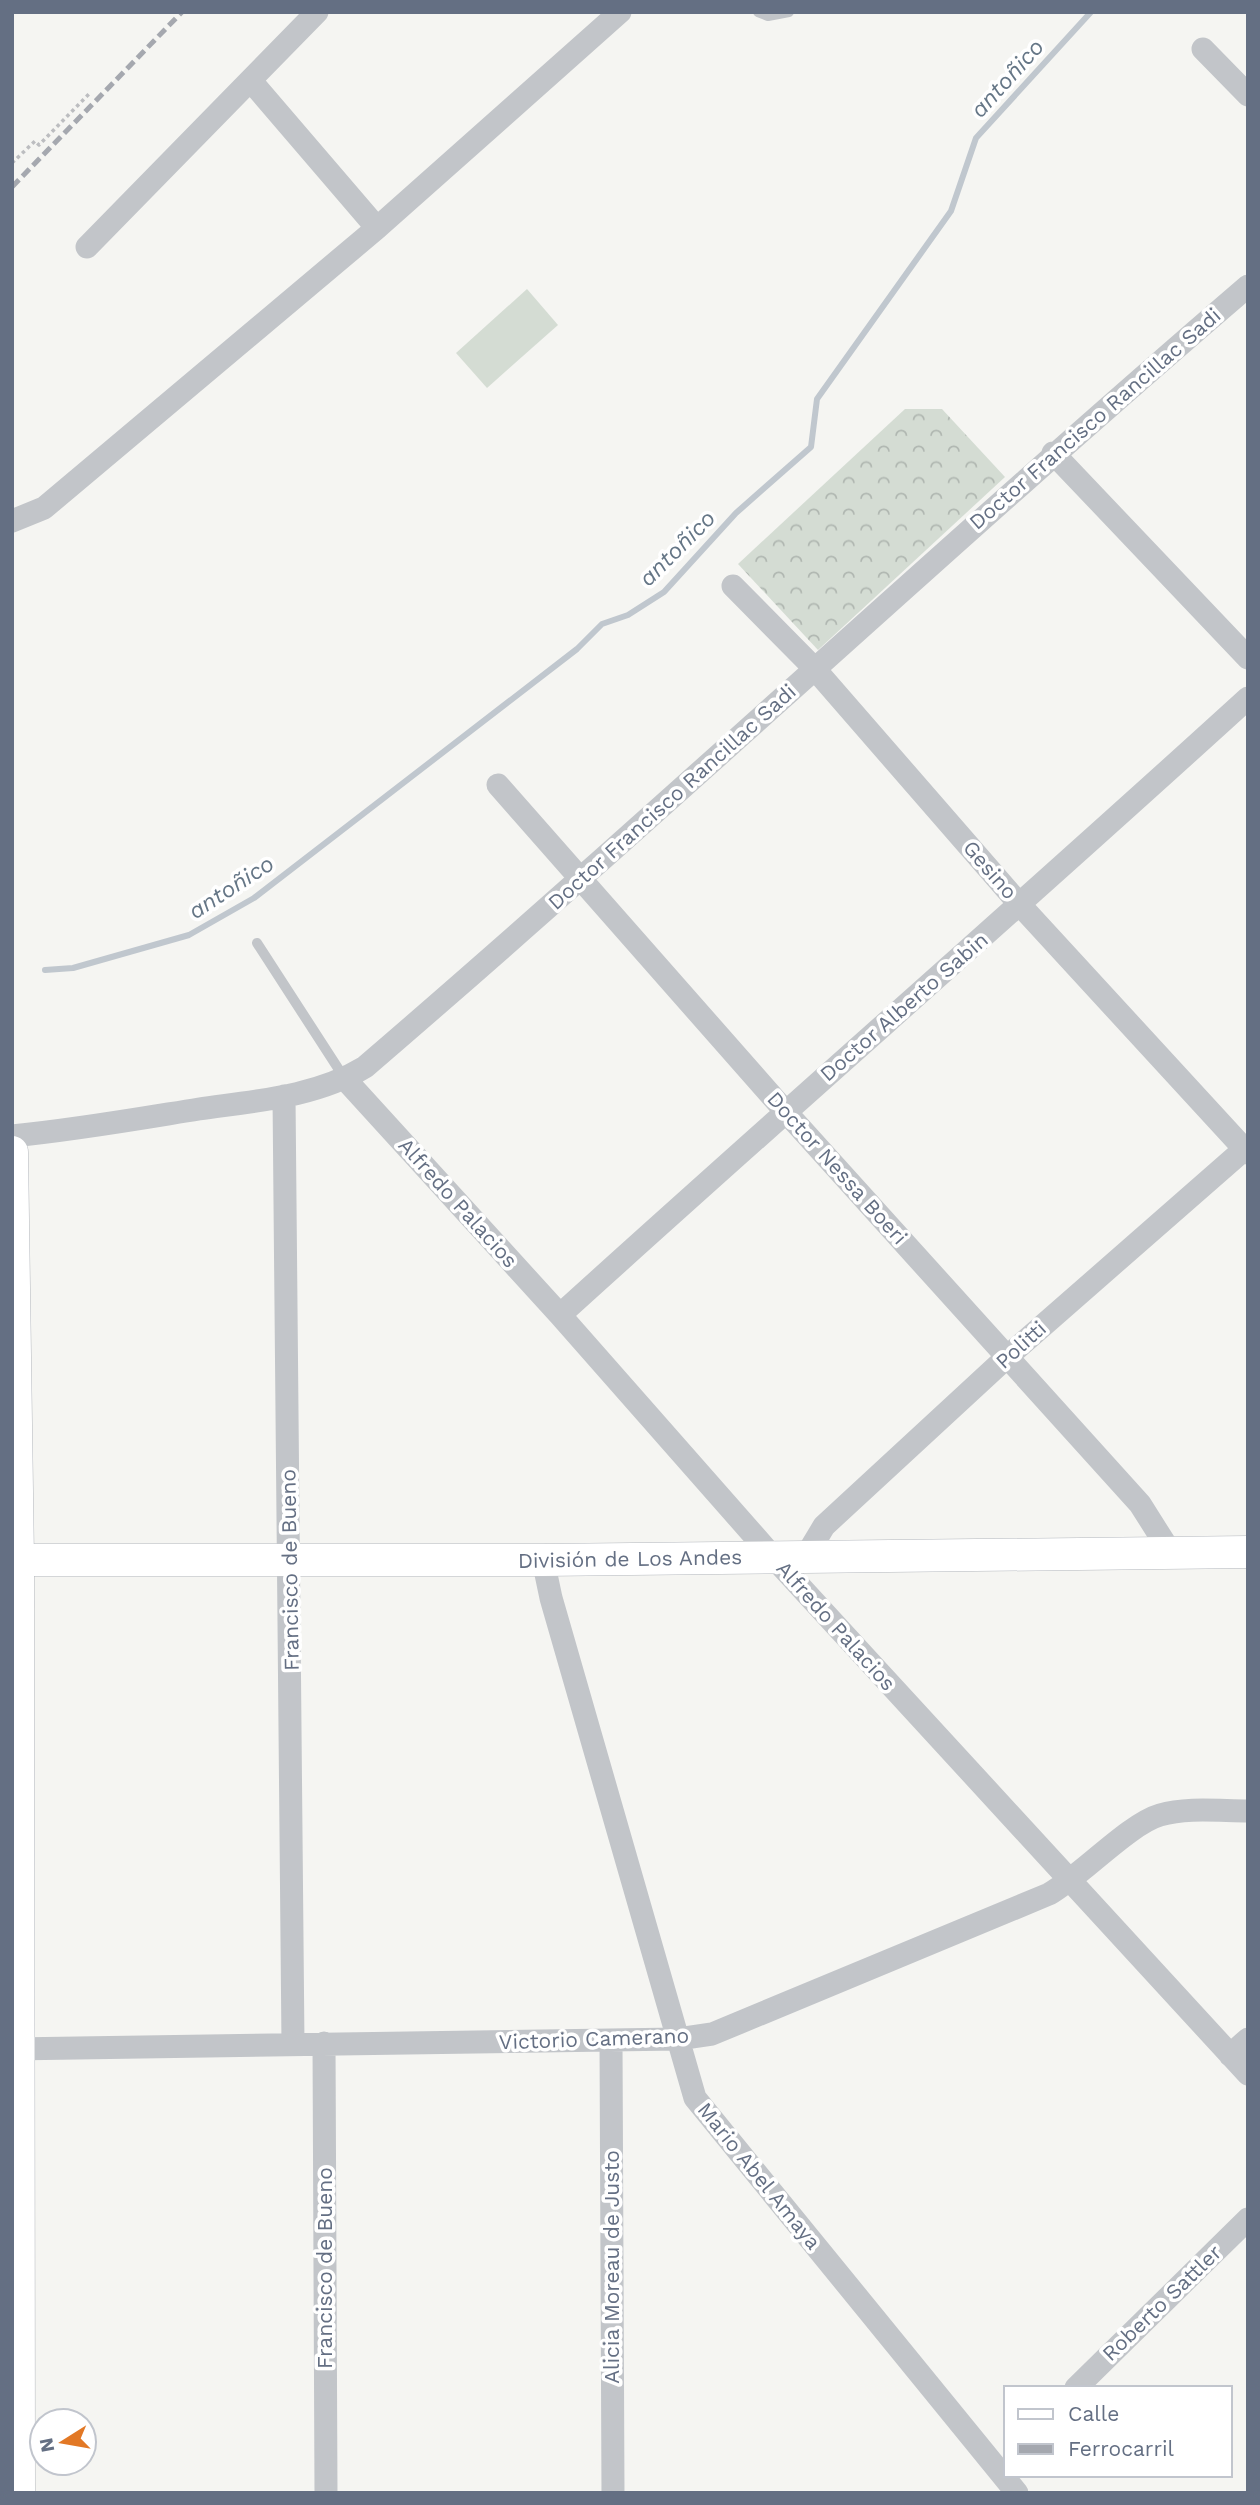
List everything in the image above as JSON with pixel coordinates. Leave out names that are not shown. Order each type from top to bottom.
[{"type":"street","points":[[87,247],[317,12]]},
{"type":"street","points":[[12,521],[44,508],[377,228],[621,12]]},
{"type":"street","points":[[1203,49],[1248,95]]},
{"type":"street","points":[[251,81],[377,228]]},
{"type":"street","name":"Doctor Francisco Rancillac Sadi","points":[[12,1136],[63,1131],[284,1096],[345,1079],[365,1067],[583,879],[1053,453],[1248,286]]},
{"type":"street","points":[[1053,453],[1248,658]]},
{"type":"street","name":"Gesino","points":[[733,586],[814,668],[1021,906],[1247,1150]]},
{"type":"street","name":"Doctor Alberto Sabin","points":[[560,1315],[785,1111],[1021,906],[1248,698]]},
{"type":"street","name":"Doctor Nessa Boeri","points":[[498,785],[785,1111],[1140,1504],[1171,1553]]},
{"type":"street","name":"Alfredo Palacios","points":[[345,1079],[560,1315],[773,1557],[1248,2074]]},
{"type":"street","name":"Francisco de Bueno","points":[[284,1096],[293,2043]]},
{"type":"street","name":"Politti","points":[[806,1556],[824,1526],[1007,1357],[1247,1150]]},
{"type":"street","points":[[12,1152],[15,2282],[19,2493]]},
{"type":"street","name":"División de Los Andes","points":[[15,1560],[543,1560],[1248,1552]]},
{"type":"street","name":"Mario Abel Amaya","points":[[543,1560],[551,1598],[695,2098],[1001,2461]]},
{"type":"street","name":"Victorio Camerano","points":[[16,2049],[293,2043],[611,2041],[678,2039],[712,2034],[1049,1894],[1070,1882],[1143,1823],[1158,1815],[1248,1811]]},
{"type":"street","points":[[1230,2055],[1248,2039]]},
{"type":"street","name":"Alicia Moreau de Justo","points":[[611,2041],[613,2493]]},
{"type":"street","name":"Francisco de Bueno","points":[[324,2043],[326,2493]]},
{"type":"street","name":"Roberto Sattler","points":[[1078,2386],[1248,2219]]},
{"type":"lane","points":[[758,12],[768,16],[789,12]]},
{"type":"lane","points":[[257,943],[345,1079]]},
{"type":"path","points":[[12,163],[35,141],[39,145],[89,94]]},
{"type":"green space","points":[[527,289],[558,325],[487,388],[456,353]]},
{"type":"green space","points":[[905,409],[942,409],[1005,477],[818,650],[738,564]]},
{"type":"waterway","name":"antoñico","points":[[45,970],[73,968],[189,935],[254,898],[577,649],[602,624],[628,615],[664,592],[736,513],[811,447],[817,399],[951,211],[976,138],[1091,12]]},
{"type":"railway","points":[[12,187],[182,12]]}]
